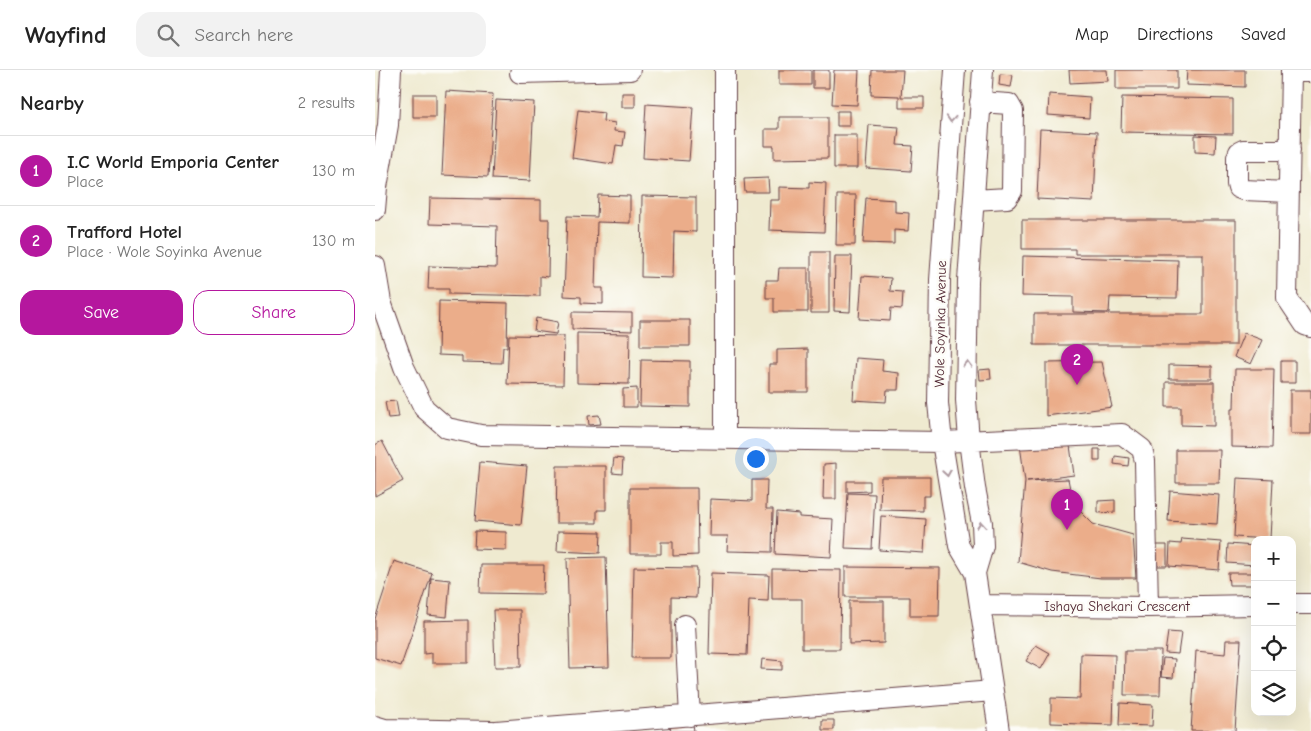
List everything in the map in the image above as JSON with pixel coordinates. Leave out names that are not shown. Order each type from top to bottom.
[{"type":"street","points":[[375,210],[382,124],[391,70]]},
{"type":"street","points":[[520,74],[630,70]]},
{"type":"street","points":[[725,70],[725,439]]},
{"type":"street","name":"Wole Soyinka Avenue","points":[[955,70],[940,280],[938,403],[959,546],[975,573],[999,731]]},
{"type":"street","name":"Wole Soyinka Avenue","points":[[975,573],[983,546],[982,523],[975,488],[966,400],[968,281],[983,70]]},
{"type":"street","points":[[1311,72],[1291,71],[1287,298],[1305,326],[1311,328]]},
{"type":"street","points":[[974,200],[1007,198],[1012,190],[1013,111],[1009,104],[980,102]]},
{"type":"street","points":[[1289,150],[1243,150],[1239,152],[1237,157],[1238,188],[1243,190],[1289,192]]},
{"type":"street","points":[[375,266],[381,302],[404,367],[424,408],[447,428],[481,435],[943,442],[1122,434],[1141,449],[1145,461],[1148,607]]},
{"type":"street","points":[[1296,604],[1311,604]]},
{"type":"street","name":"Ishaya Shekari Crescent","points":[[980,605],[1148,607],[1251,605]]},
{"type":"street","points":[[685,625],[690,716]]},
{"type":"street","points":[[375,726],[385,729],[495,731],[993,692]]},
{"type":"building","points":[[779,70],[811,70],[811,85],[779,85]]},
{"type":"building","points":[[813,70],[829,70],[829,88],[813,88]]},
{"type":"building","points":[[834,70],[859,70],[857,105],[832,104]]},
{"type":"building","points":[[872,70],[903,70],[901,97],[924,97],[924,108],[899,108],[899,96],[871,95]]},
{"type":"building","points":[[1069,70],[1107,70],[1108,81],[1070,83]]},
{"type":"building","points":[[1116,70],[1177,70],[1177,89],[1116,89]]},
{"type":"building","points":[[1187,70],[1245,70],[1245,87],[1186,85]]},
{"type":"building","points":[[1000,74],[1013,75],[1011,87],[999,85]]},
{"type":"building","points":[[446,91],[493,94],[488,177],[442,175]]},
{"type":"building","points":[[622,93],[635,93],[635,107],[622,107]]},
{"type":"building","points":[[413,94],[436,94],[436,117],[413,117]]},
{"type":"building","points":[[1049,94],[1090,97],[1089,118],[1048,115]]},
{"type":"building","points":[[1122,97],[1233,99],[1233,134],[1121,132]]},
{"type":"building","points":[[496,100],[534,102],[530,181],[492,179]]},
{"type":"building","points":[[646,104],[693,107],[689,161],[643,158]]},
{"type":"building","points":[[578,110],[604,113],[603,121],[615,123],[614,131],[625,132],[623,146],[616,145],[613,164],[572,158]]},
{"type":"building","points":[[837,111],[849,111],[849,126],[837,126]]},
{"type":"building","points":[[779,117],[828,117],[828,158],[774,159],[774,146],[765,146],[765,129],[779,129]]},
{"type":"building","points":[[869,125],[899,127],[897,145],[913,146],[911,171],[866,168]]},
{"type":"building","points":[[1040,129],[1097,132],[1094,202],[1037,199]]},
{"type":"building","points":[[834,135],[857,135],[857,168],[834,168]]},
{"type":"building","points":[[1195,135],[1216,136],[1215,153],[1195,152]]},
{"type":"building","points":[[768,178],[769,192],[745,192],[744,179]]},
{"type":"building","points":[[809,182],[826,183],[824,232],[769,230],[770,200],[779,200],[779,187],[809,188]]},
{"type":"building","points":[[598,195],[630,196],[630,223],[597,222],[595,288],[603,288],[603,304],[581,303],[581,297],[564,296],[567,216],[597,217]]},
{"type":"building","points":[[837,195],[856,195],[855,245],[836,245]]},
{"type":"building","points":[[642,196],[696,197],[696,232],[674,231],[673,278],[641,277]]},
{"type":"building","points":[[430,198],[541,200],[541,219],[549,219],[548,277],[540,276],[540,296],[449,294],[449,289],[428,289],[429,266],[496,268],[497,226],[429,224]]},
{"type":"building","points":[[866,198],[895,200],[895,212],[909,213],[908,231],[894,230],[894,244],[863,243]]},
{"type":"building","points":[[1022,220],[1236,220],[1236,345],[1034,345],[1034,314],[1203,314],[1203,254],[1075,254],[1075,249],[1022,249]]},
{"type":"building","points":[[811,252],[829,252],[829,313],[811,313]]},
{"type":"building","points":[[835,256],[852,256],[850,312],[834,311]]},
{"type":"building","points":[[1023,256],[1178,260],[1177,298],[1110,297],[1109,313],[1073,312],[1073,297],[1022,296]]},
{"type":"building","points":[[779,268],[808,268],[808,312],[774,312],[774,298],[766,298],[766,280],[778,280]]},
{"type":"building","points":[[862,276],[891,278],[890,291],[903,292],[902,309],[891,308],[890,321],[859,319]]},
{"type":"building","points":[[439,301],[508,303],[507,347],[503,347],[502,363],[462,362],[462,356],[438,355]]},
{"type":"building","points":[[572,312],[632,313],[632,331],[572,329]]},
{"type":"building","points":[[536,318],[558,322],[556,334],[534,331]]},
{"type":"building","points":[[640,320],[690,320],[690,346],[640,346]]},
{"type":"building","points":[[577,333],[630,334],[629,384],[577,383]]},
{"type":"building","points":[[1244,333],[1262,340],[1251,364],[1234,357]]},
{"type":"building","points":[[509,335],[564,336],[563,385],[507,384]]},
{"type":"building","points":[[808,349],[808,392],[769,392],[769,364],[777,364],[777,350]]},
{"type":"building","points":[[856,358],[883,360],[882,371],[899,373],[898,390],[887,390],[886,402],[853,400]]},
{"type":"building","points":[[641,360],[690,361],[690,407],[640,406]]},
{"type":"building","points":[[1281,361],[1295,361],[1295,383],[1281,383]]},
{"type":"building","points":[[1102,362],[1112,407],[1046,416],[1046,363]]},
{"type":"building","points":[[1169,365],[1212,366],[1212,379],[1169,379]]},
{"type":"building","points":[[990,369],[991,379],[980,380],[979,370]]},
{"type":"building","points":[[1235,369],[1274,369],[1272,448],[1231,447],[1231,409],[1234,409]]},
{"type":"building","points":[[1166,382],[1214,382],[1214,426],[1181,425],[1181,407],[1166,407]]},
{"type":"building","points":[[637,388],[637,407],[623,407],[623,389]]},
{"type":"building","points":[[1290,390],[1311,390],[1311,434],[1290,434]]},
{"type":"building","points":[[396,401],[399,417],[388,418],[385,402]]},
{"type":"building","points":[[599,415],[601,424],[589,425],[588,416]]},
{"type":"building","points":[[1069,438],[1074,475],[1027,481],[1068,479],[1073,504],[1093,524],[1133,535],[1136,578],[1101,578],[1052,572],[1018,562],[1025,481],[1020,445]]},
{"type":"building","points":[[382,441],[403,481],[375,496],[375,445]]},
{"type":"building","points":[[1094,449],[1100,449],[1100,461],[1094,461]]},
{"type":"building","points":[[1176,450],[1220,450],[1219,483],[1176,483]]},
{"type":"building","points":[[1115,456],[1129,458],[1128,466],[1114,464]]},
{"type":"building","points":[[614,458],[623,459],[622,474],[612,473]]},
{"type":"building","points":[[480,462],[527,466],[521,525],[475,521]]},
{"type":"building","points":[[836,463],[836,499],[823,499],[824,464]]},
{"type":"building","points":[[557,466],[606,466],[606,510],[597,510],[597,523],[556,523]]},
{"type":"building","points":[[881,477],[930,477],[930,496],[923,496],[923,511],[880,510]]},
{"type":"building","points":[[1237,478],[1273,480],[1270,536],[1234,537]]},
{"type":"building","points":[[752,480],[767,480],[766,509],[773,509],[772,552],[727,551],[728,536],[709,536],[710,499],[752,501]]},
{"type":"building","points":[[847,481],[870,481],[870,491],[847,492]]},
{"type":"building","points":[[630,488],[697,488],[698,555],[673,556],[673,542],[661,542],[661,554],[630,554]]},
{"type":"building","points":[[1170,491],[1219,495],[1217,524],[1168,521]]},
{"type":"building","points":[[848,493],[875,494],[872,549],[845,548]]},
{"type":"building","points":[[1115,500],[1115,512],[1098,513],[1098,501]]},
{"type":"building","points":[[777,512],[799,514],[799,517],[833,519],[831,557],[775,554]]},
{"type":"building","points":[[881,516],[926,519],[924,553],[879,550]]},
{"type":"building","points":[[475,531],[506,532],[506,550],[474,549]]},
{"type":"building","points":[[558,531],[601,532],[600,553],[557,551]]},
{"type":"building","points":[[1182,539],[1221,542],[1219,570],[1169,566],[1170,543],[1181,544]]},
{"type":"building","points":[[1228,544],[1251,546],[1251,565],[1227,563]]},
{"type":"building","points":[[1154,545],[1167,545],[1167,566],[1154,566]]},
{"type":"building","points":[[606,557],[609,667],[570,668],[567,558]]},
{"type":"building","points":[[394,561],[432,573],[401,666],[375,658],[375,619]]},
{"type":"building","points":[[481,565],[544,565],[543,594],[480,593]]},
{"type":"building","points":[[634,567],[697,568],[696,598],[671,597],[671,658],[632,658]]},
{"type":"building","points":[[845,567],[940,568],[939,616],[910,616],[910,597],[845,597]]},
{"type":"building","points":[[772,569],[841,570],[840,649],[802,649],[802,599],[772,599]]},
{"type":"building","points":[[711,573],[769,575],[768,601],[749,600],[747,655],[709,654]]},
{"type":"building","points":[[1228,573],[1251,573],[1251,585],[1229,585]]},
{"type":"building","points":[[431,578],[450,580],[447,617],[428,615]]},
{"type":"building","points":[[849,601],[884,601],[884,643],[849,644]]},
{"type":"building","points":[[493,610],[520,610],[521,667],[495,667]]},
{"type":"building","points":[[468,620],[468,663],[432,663],[432,653],[424,654],[424,621]]},
{"type":"building","points":[[1168,632],[1181,633],[1178,654],[1165,653]]},
{"type":"building","points":[[1226,640],[1241,640],[1235,731],[1191,731],[1196,651],[1225,654]]},
{"type":"building","points":[[1036,645],[1050,653],[1041,669],[1026,661]]},
{"type":"building","points":[[1125,651],[1161,651],[1160,695],[1124,695]]},
{"type":"building","points":[[1081,654],[1115,655],[1113,725],[1051,723],[1051,698],[1080,699]]},
{"type":"building","points":[[1163,658],[1175,659],[1173,678],[1161,677]]},
{"type":"building","points":[[762,659],[782,661],[782,670],[761,669]]},
{"type":"building","points":[[1120,703],[1153,705],[1152,726],[1119,725]]},
{"type":"building","points":[[822,720],[834,720],[834,730],[822,730]]},
{"type":"building","points":[[693,724],[694,731],[671,731],[670,727]]},
{"type":"place","name":"Trafford Hotel","points":[[1077,385]]},
{"type":"place","name":"I.C World Emporia Center","points":[[1067,530]]}]
